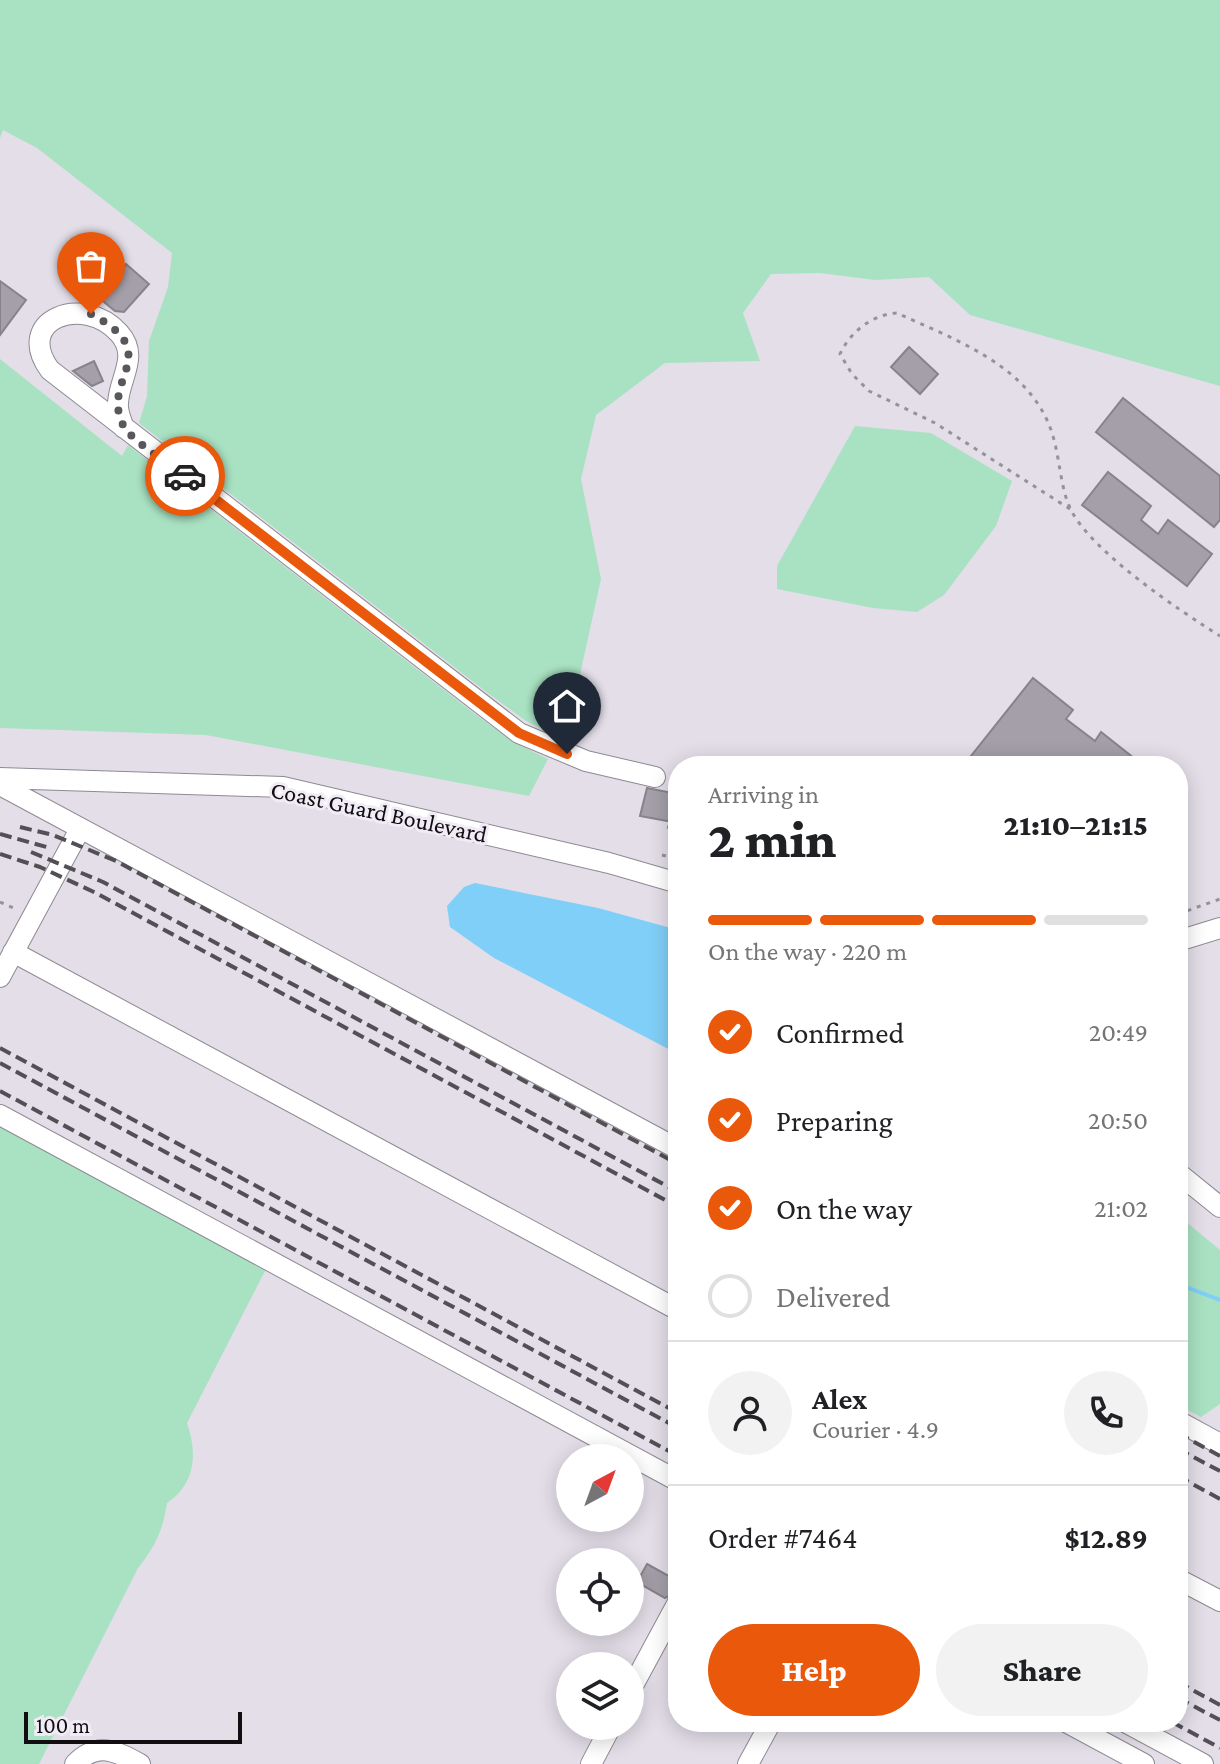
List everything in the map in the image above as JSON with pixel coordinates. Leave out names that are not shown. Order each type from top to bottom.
[{"type":"street","points":[[124,428],[117,402],[129,361],[127,345],[119,332],[91,314],[71,311],[54,316],[45,327],[39,344],[43,360],[67,384],[519,733],[586,761],[655,777]]},
{"type":"street","name":"Coast Guard Boulevard","points":[[0,778],[283,787],[659,865],[668,873]]},
{"type":"street","points":[[0,785],[668,1144]]},
{"type":"street","points":[[0,977],[80,829]]},
{"type":"street","points":[[1188,938],[1220,928]]},
{"type":"street","points":[[13,952],[668,1305]]},
{"type":"street","points":[[0,1115],[668,1476]]},
{"type":"street","points":[[1188,1181],[1220,1207]]},
{"type":"street","points":[[1188,1426],[1220,1444]]},
{"type":"street","points":[[1188,1584],[1220,1601]]},
{"type":"street","points":[[644,1665],[668,1621]]},
{"type":"street","points":[[748,1764],[766,1732]]},
{"type":"street","points":[[1085,1732],[1144,1764]]},
{"type":"street","points":[[1144,1732],[1203,1764]]},
{"type":"street","points":[[591,1764],[604,1740]]},
{"type":"street","points":[[75,1764],[84,1755],[101,1749],[122,1754],[140,1764]]},
{"type":"path","points":[[1070,509],[1052,430],[1037,405],[992,358],[897,313],[882,313],[844,344],[840,354],[852,374],[869,391],[935,423],[1070,509],[1111,554],[1170,604],[1220,636]]},
{"type":"path","points":[[659,865],[668,862]]},
{"type":"path","points":[[1188,910],[1220,899]]},
{"type":"green space","points":[[0,0],[1220,0],[1220,386],[970,315],[929,277],[875,280],[820,273],[771,274],[743,313],[760,361],[665,363],[596,415],[581,479],[601,579],[570,720],[557,737],[526,721],[489,694],[139,423],[147,396],[149,341],[168,287],[172,253],[37,148],[3,130],[0,138]]},
{"type":"green space","points":[[0,359],[122,456],[128,445],[513,742],[548,759],[529,796],[206,735],[0,728]]},
{"type":"green space","points":[[855,426],[931,433],[1012,481],[996,526],[944,595],[917,612],[873,608],[777,589],[777,566]]},
{"type":"green space","points":[[0,1125],[266,1269],[187,1423],[193,1457],[189,1478],[167,1503],[157,1538],[138,1568],[39,1764],[0,1764]]},
{"type":"green space","points":[[1188,1223],[1220,1250],[1220,1404],[1201,1417],[1188,1410]]},
{"type":"water","points":[[475,883],[598,908],[668,927],[668,1049],[494,958],[450,927],[447,906],[464,887]]},
{"type":"building","points":[[126,264],[149,284],[124,312],[115,311],[98,297]]},
{"type":"building","points":[[0,281],[26,300],[0,335]]},
{"type":"building","points":[[909,347],[938,374],[920,394],[891,367]]},
{"type":"building","points":[[94,361],[103,381],[92,386],[73,371]]},
{"type":"building","points":[[1123,398],[1220,476],[1220,520],[1214,527],[1096,432]]},
{"type":"building","points":[[1108,472],[1151,506],[1141,520],[1158,534],[1168,520],[1212,554],[1187,586],[1082,505]]},
{"type":"building","points":[[1033,678],[1073,710],[1066,719],[1095,741],[1101,732],[1131,756],[971,756]]},
{"type":"building","points":[[647,788],[668,792],[668,821],[640,816]]},
{"type":"building","points":[[647,1564],[668,1576],[668,1596],[665,1598],[644,1586]]},
{"type":"waterway","points":[[1188,1288],[1220,1300]]},
{"type":"railway","points":[[20,827],[53,835],[116,861],[668,1159]]},
{"type":"railway","points":[[0,834],[50,848]]},
{"type":"railway","points":[[31,852],[103,882],[668,1187]]},
{"type":"railway","points":[[0,854],[40,867],[96,893],[668,1202]]},
{"type":"railway","points":[[0,1048],[668,1408]]},
{"type":"railway","points":[[0,1063],[668,1423]]},
{"type":"railway","points":[[0,1091],[668,1451]]},
{"type":"railway","points":[[1188,1438],[1220,1456]]},
{"type":"railway","points":[[1188,1454],[1220,1471]]},
{"type":"railway","points":[[1188,1481],[1220,1499]]},
{"type":"railway","points":[[1188,1687],[1220,1705]]},
{"type":"railway","points":[[1188,1703],[1220,1720]]},
{"type":"railway","points":[[1188,1731],[1220,1748]]},
{"type":"way so far","points":[[91,314],[119,332],[127,345],[129,361],[117,402],[124,428],[185,476]]},
{"type":"route","points":[[185,476],[519,733],[567,754]]}]
